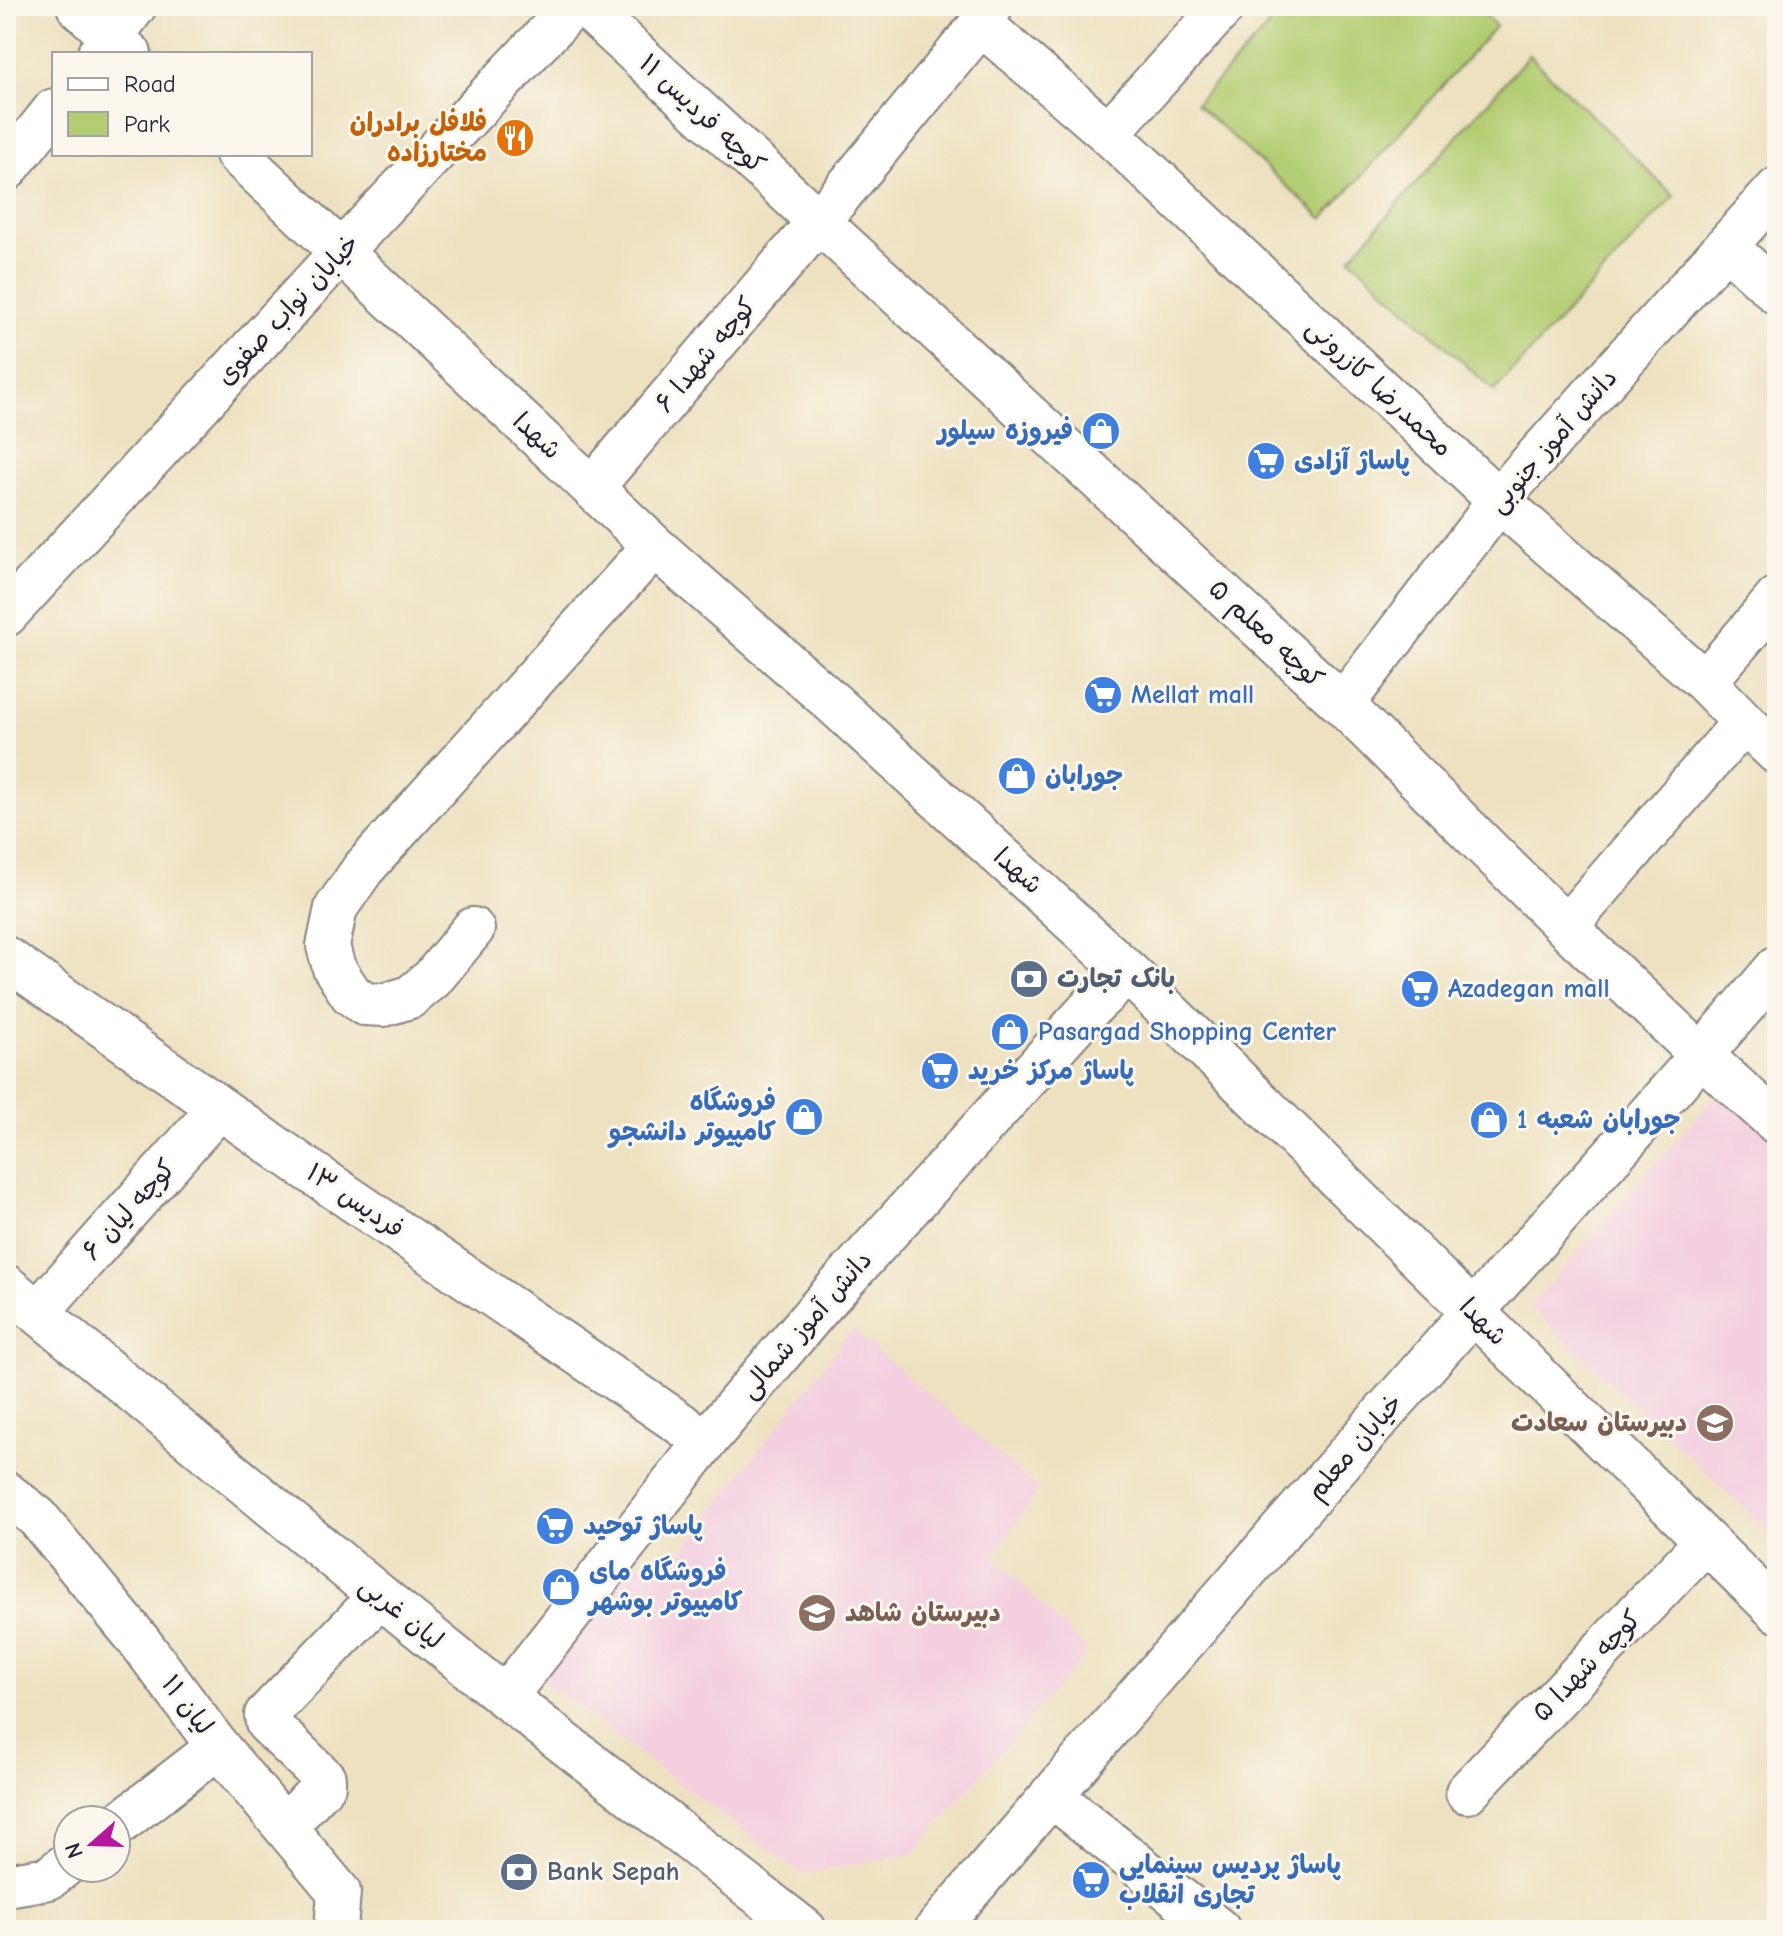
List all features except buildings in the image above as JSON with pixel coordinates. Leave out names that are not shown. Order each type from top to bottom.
[{"type":"street","points":[[78,6],[119,38]]},
{"type":"street","name":"خیابان نواب صفوی","points":[[6,615],[573,6]]},
{"type":"street","name":"کوچه فردیس ۱۱","points":[[585,6],[819,221]]},
{"type":"street","points":[[1108,133],[1224,6]]},
{"type":"street","name":"کوچه شهدا ۶","points":[[592,488],[819,221],[986,15]]},
{"type":"street","name":"محمدرضا کازرونی","points":[[986,15],[1498,500],[1705,682],[1777,753]]},
{"type":"street","points":[[6,170],[52,112]]},
{"type":"street","name":"شهدا","points":[[239,156],[654,546],[833,703],[1128,972],[1777,1611]]},
{"type":"street","name":"دانش آموز جنوبی","points":[[1341,703],[1498,500],[1777,189]]},
{"type":"street","name":"کوچه معلم ۵","points":[[819,221],[1341,703],[1566,927],[1777,1123]]},
{"type":"street","points":[[1727,247],[1777,293]]},
{"type":"street","points":[[473,929],[432,979],[410,997],[384,1005],[364,1004],[351,994],[334,968],[328,946],[336,908],[363,869],[654,546]]},
{"type":"street","points":[[1705,682],[1777,598]]},
{"type":"street","points":[[1566,927],[1744,722]]},
{"type":"street","name":"فردیس ۱۳","points":[[6,958],[219,1108],[706,1441]]},
{"type":"street","name":"خیابان معلم","points":[[936,1930],[1473,1311],[1702,1056],[1777,967]]},
{"type":"street","name":"دانش آموز شمالی","points":[[505,1697],[706,1441],[818,1309],[1092,1006],[1128,972]]},
{"type":"street","name":"کوچه لیان ۶","points":[[16,1297],[219,1108]]},
{"type":"street","name":"لیان غربی","points":[[16,1297],[505,1697],[805,1930]]},
{"type":"street","name":"لیان ۱۱","points":[[6,1493],[37,1517],[140,1642],[218,1747],[339,1892],[338,1930]]},
{"type":"street","name":"کوچه شهدا ۵","points":[[1467,1792],[1706,1541]]},
{"type":"street","points":[[285,1827],[324,1785],[324,1778],[267,1723],[266,1715],[380,1596]]},
{"type":"street","points":[[132,1814],[218,1747]]},
{"type":"street","points":[[1051,1795],[1219,1930]]},
{"type":"street","points":[[6,1885],[52,1876]]},
{"type":"shaded area","name":"دبیرستان سعادت","points":[[1726,1084],[1777,1133],[1777,1539],[1530,1307]]},
{"type":"shaded area","name":"دبیرستان شاهد","points":[[852,1329],[1039,1489],[993,1556],[1088,1652],[913,1853],[802,1874],[531,1673],[634,1559],[665,1573]]},
{"type":"green space","points":[[1287,6],[1475,6],[1496,26],[1323,219],[1196,104]]},
{"type":"green space","points":[[1529,55],[1674,196],[1494,391],[1350,258]]},
{"type":"place","name":"فلافل برادران مختارزاده","points":[[515,138]]},
{"type":"place","name":"فیروزه سیلور","points":[[1101,431]]},
{"type":"place","name":"پاساژ آزادی","points":[[1266,461]]},
{"type":"place","name":"Mellat mall","points":[[1103,695]]},
{"type":"place","name":"جورابان","points":[[1017,776]]},
{"type":"place","name":"بانک تجارت","points":[[1029,979]]},
{"type":"place","name":"Azadegan mall","points":[[1420,989]]},
{"type":"place","name":"Pasargad Shopping Center","points":[[1010,1032]]},
{"type":"place","name":"پاساژ مرکز خرید","points":[[940,1071]]},
{"type":"place","name":"فروشگاه کامپیوتر دانشجو","points":[[804,1117]]},
{"type":"place","name":"جورابان شعبه 1","points":[[1489,1120]]},
{"type":"place","name":"دبیرستان سعادت","points":[[1715,1423]]},
{"type":"place","name":"پاساژ توحید","points":[[555,1526]]},
{"type":"place","name":"فروشگاه مای کامپیوتر بوشهر","points":[[561,1587]]},
{"type":"place","name":"دبیرستان شاهد","points":[[817,1613]]},
{"type":"place","name":"Bank Sepah","points":[[519,1872]]},
{"type":"place","name":"پاساژ پردیس سینمایی تجاری انقلاب","points":[[1091,1880]]}]
